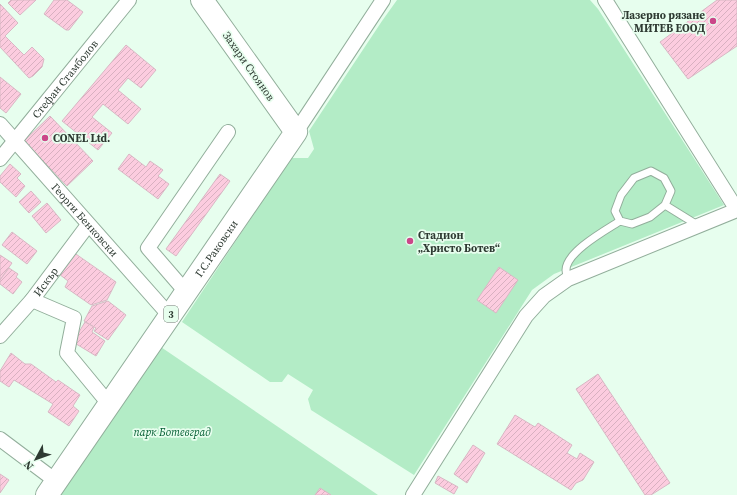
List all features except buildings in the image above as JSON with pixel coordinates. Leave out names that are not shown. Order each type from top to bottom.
[{"type":"main road","name":"Захари Стоянов","points":[[202,0],[296,132]]},
{"type":"main road","name":"Г.С.Раковски","points":[[51,488],[296,132]]},
{"type":"street","name":"Стефан Стамболов","points":[[0,159],[129,0]]},
{"type":"street","name":"Г.С.Раковски","points":[[296,132],[383,0]]},
{"type":"street","points":[[416,494],[526,316],[544,296],[568,279],[737,210],[605,0]]},
{"type":"street","name":"Георги Бенковски","points":[[0,124],[170,316]]},
{"type":"street","points":[[186,292],[148,248],[228,132]]},
{"type":"street","name":"Искър","points":[[0,336],[32,300],[88,225]]},
{"type":"street","points":[[32,300],[74,318],[67,353],[109,404]]},
{"type":"street","points":[[0,439],[51,488]]},
{"type":"lane","points":[[568,279],[566,270],[572,255],[590,240],[620,221],[632,224],[650,217],[665,205],[671,191],[664,178],[650,171],[634,178],[621,195],[615,211],[620,221]]},
{"type":"lane","points":[[665,205],[699,226]]},
{"type":"green space","points":[[397,0],[590,0],[598,9],[724,205],[554,274],[532,290],[414,475],[311,410],[308,399],[313,390],[288,374],[282,382],[270,382],[182,322],[291,158],[308,158],[314,149],[309,131]]},
{"type":"green space","name":"парк Ботевград","points":[[155,343],[378,495],[52,495]]},
{"type":"place","name":"Лазерно рязане МИТЕВ ЕООД","points":[[713,21]]},
{"type":"place","name":"CONEL Ltd.","points":[[45,138]]},
{"type":"place","name":"Стадион „Христо Ботев“","points":[[410,241]]}]
